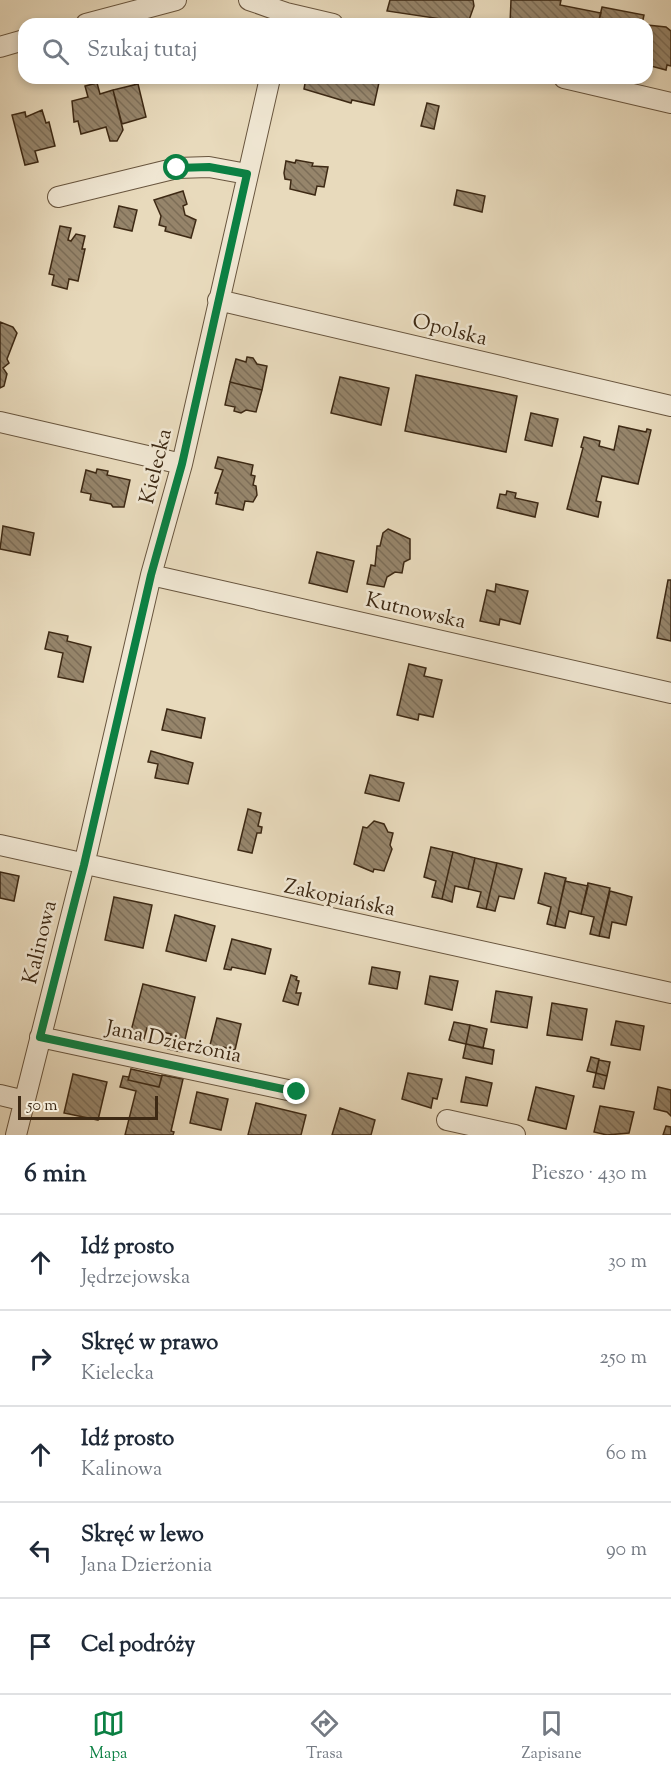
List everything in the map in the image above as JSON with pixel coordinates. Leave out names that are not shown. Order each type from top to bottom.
[{"type":"street","points":[[249,0],[310,18]]},
{"type":"street","points":[[107,18],[168,1]]},
{"type":"street","points":[[0,47],[18,42]]},
{"type":"street","name":"Kielecka","points":[[84,865],[151,575],[182,464],[269,84]]},
{"type":"street","points":[[590,84],[671,103]]},
{"type":"street","points":[[58,197],[177,168],[209,167],[247,174]]},
{"type":"street","name":"Opolska","points":[[218,300],[671,406]]},
{"type":"street","points":[[0,422],[182,464]]},
{"type":"street","name":"Kutnowska","points":[[151,575],[671,693]]},
{"type":"street","name":"Zakopiańska","points":[[0,845],[671,993]]},
{"type":"street","name":"Kalinowa","points":[[16,1135],[84,865]]},
{"type":"street","name":"Jana Dzierżonia","points":[[40,1037],[297,1092]]},
{"type":"street","points":[[0,1095],[25,1101]]},
{"type":"street","points":[[447,1120],[515,1135]]},
{"type":"building","points":[[390,0],[473,0],[474,6],[470,18],[434,18],[387,11]]},
{"type":"building","points":[[511,0],[561,0],[560,5],[601,13],[600,18],[510,18]]},
{"type":"building","points":[[602,7],[644,15],[643,18],[599,18]]},
{"type":"building","points":[[653,26],[666,27],[671,31],[671,66],[667,65],[666,70],[653,67]]},
{"type":"building","points":[[97,84],[100,94],[113,90],[123,130],[117,141],[110,141],[106,127],[81,134],[78,121],[74,122],[72,101],[88,97],[85,86]]},
{"type":"building","points":[[138,84],[146,117],[122,124],[113,90]]},
{"type":"building","points":[[305,84],[379,84],[374,105],[352,100],[351,103],[304,89]]},
{"type":"building","points":[[427,103],[439,106],[434,129],[421,126]]},
{"type":"building","points":[[42,110],[46,123],[49,122],[55,146],[35,151],[38,162],[25,165],[12,115],[25,112],[26,117]]},
{"type":"building","points":[[296,160],[313,163],[312,166],[328,167],[324,187],[317,186],[315,195],[290,189],[291,180],[285,179],[284,173],[286,161],[295,163]]},
{"type":"building","points":[[457,190],[485,196],[482,212],[454,205]]},
{"type":"building","points":[[183,191],[187,204],[183,206],[185,215],[196,220],[191,238],[165,231],[166,227],[159,225],[161,216],[154,200]]},
{"type":"building","points":[[119,206],[137,210],[132,231],[114,227]]},
{"type":"building","points":[[60,226],[71,228],[68,240],[71,241],[76,234],[85,236],[82,249],[85,249],[78,281],[69,279],[67,289],[52,285],[54,275],[49,274]]},
{"type":"building","points":[[0,322],[13,327],[17,333],[7,359],[9,363],[3,368],[7,374],[4,386],[0,388]]},
{"type":"building","points":[[247,357],[253,358],[257,364],[267,366],[262,390],[230,382],[236,359],[246,362]]},
{"type":"building","points":[[416,375],[517,396],[506,452],[405,431]]},
{"type":"building","points":[[340,377],[389,388],[381,425],[331,413]]},
{"type":"building","points":[[230,382],[262,390],[256,412],[246,410],[241,413],[234,411],[235,407],[225,405]]},
{"type":"building","points":[[531,413],[558,419],[552,446],[525,440]]},
{"type":"building","points":[[619,426],[646,432],[647,429],[651,430],[638,484],[602,476],[596,501],[601,502],[598,517],[567,509],[584,437],[600,441],[599,446],[614,450]]},
{"type":"building","points":[[218,457],[253,465],[251,475],[255,476],[253,485],[256,486],[257,495],[253,502],[245,501],[243,510],[216,504],[218,493],[215,493],[223,470],[215,468]]},
{"type":"building","points":[[97,469],[108,471],[107,475],[130,480],[124,507],[113,507],[111,504],[90,500],[91,494],[81,492],[86,470],[96,473]]},
{"type":"building","points":[[507,491],[516,493],[515,498],[538,503],[535,517],[497,508],[500,494],[506,495]]},
{"type":"building","points":[[3,526],[34,533],[30,555],[0,549]]},
{"type":"building","points":[[388,529],[410,539],[410,559],[404,562],[402,573],[395,572],[387,577],[384,587],[367,584],[371,565],[375,566],[377,546],[380,546],[383,533]]},
{"type":"building","points":[[317,552],[354,561],[347,592],[309,583]]},
{"type":"building","points":[[668,580],[671,580],[671,641],[657,638]]},
{"type":"building","points":[[496,584],[528,591],[520,624],[500,619],[499,625],[480,621],[487,590],[495,592]]},
{"type":"building","points":[[49,632],[68,636],[67,641],[91,647],[83,682],[58,677],[63,653],[45,649]]},
{"type":"building","points":[[409,664],[426,668],[424,676],[442,680],[433,717],[419,714],[418,720],[397,715]]},
{"type":"building","points":[[167,709],[205,718],[201,738],[162,730]]},
{"type":"building","points":[[151,751],[193,763],[188,784],[155,778],[158,764],[148,762]]},
{"type":"building","points":[[370,775],[404,783],[399,801],[365,793]]},
{"type":"building","points":[[248,809],[261,813],[258,826],[262,827],[261,833],[257,833],[252,853],[238,850]]},
{"type":"building","points":[[374,821],[384,824],[388,832],[393,833],[390,845],[392,849],[384,871],[374,869],[373,872],[354,864],[363,827],[367,828]]},
{"type":"building","points":[[431,847],[453,852],[442,899],[432,897],[436,881],[424,877]]},
{"type":"building","points":[[453,852],[475,858],[468,889],[455,886],[452,902],[442,899]]},
{"type":"building","points":[[475,858],[497,863],[486,909],[477,907],[481,892],[468,889]]},
{"type":"building","points":[[497,863],[522,869],[514,899],[499,896],[495,911],[486,909]]},
{"type":"building","points":[[0,872],[19,876],[14,901],[0,898]]},
{"type":"building","points":[[545,873],[566,878],[555,926],[547,924],[551,907],[538,903]]},
{"type":"building","points":[[565,881],[588,886],[581,914],[569,911],[565,928],[555,926]]},
{"type":"building","points":[[588,883],[610,888],[599,936],[590,934],[594,917],[581,914]]},
{"type":"building","points":[[610,891],[632,897],[626,925],[612,922],[609,938],[599,936]]},
{"type":"building","points":[[114,897],[152,905],[143,948],[105,940]]},
{"type":"building","points":[[175,915],[215,926],[206,961],[166,951]]},
{"type":"building","points":[[232,939],[271,949],[265,974],[232,967],[231,970],[224,969]]},
{"type":"building","points":[[372,967],[400,972],[397,989],[369,984]]},
{"type":"building","points":[[291,975],[297,977],[296,980],[299,981],[296,993],[301,993],[298,1005],[283,1001]]},
{"type":"building","points":[[430,976],[458,981],[452,1010],[425,1004]]},
{"type":"building","points":[[143,984],[195,997],[182,1052],[168,1049],[171,1034],[147,1028],[143,1042],[129,1039]]},
{"type":"building","points":[[496,991],[532,997],[527,1028],[491,1022]]},
{"type":"building","points":[[552,1003],[587,1009],[582,1040],[547,1035]]},
{"type":"building","points":[[217,1018],[241,1024],[235,1050],[223,1047],[222,1052],[209,1049]]},
{"type":"building","points":[[616,1021],[644,1026],[640,1050],[611,1045]]},
{"type":"building","points":[[454,1022],[470,1025],[466,1044],[449,1040]]},
{"type":"building","points":[[470,1025],[487,1029],[483,1048],[466,1044]]},
{"type":"building","points":[[466,1044],[494,1050],[492,1064],[463,1058]]},
{"type":"building","points":[[591,1057],[599,1059],[596,1073],[587,1071]]},
{"type":"building","points":[[599,1060],[610,1062],[607,1076],[596,1073]]},
{"type":"building","points":[[131,1069],[162,1076],[159,1087],[128,1080]]},
{"type":"building","points":[[408,1073],[442,1079],[437,1099],[433,1098],[431,1108],[402,1099]]},
{"type":"building","points":[[596,1073],[607,1076],[604,1089],[593,1087]]},
{"type":"building","points":[[73,1074],[107,1082],[98,1120],[64,1113]]},
{"type":"building","points":[[162,1075],[183,1079],[171,1131],[174,1132],[173,1135],[125,1135],[136,1091],[120,1087],[123,1076],[129,1077],[128,1080],[159,1087]]},
{"type":"building","points":[[466,1077],[492,1083],[487,1106],[461,1102]]},
{"type":"building","points":[[536,1087],[574,1096],[566,1129],[528,1120]]},
{"type":"building","points":[[658,1087],[671,1090],[671,1116],[667,1112],[654,1109]]},
{"type":"building","points":[[197,1092],[228,1099],[221,1130],[190,1123]]},
{"type":"building","points":[[256,1103],[306,1115],[301,1135],[248,1135]]},
{"type":"building","points":[[600,1106],[634,1112],[629,1133],[607,1135],[594,1132]]},
{"type":"building","points":[[340,1108],[375,1120],[371,1135],[332,1135]]},
{"type":"building","points":[[666,1126],[671,1127],[671,1135],[663,1135]]},
{"type":"route","points":[[177,168],[209,167],[247,174],[182,464],[151,575],[84,865],[40,1037],[297,1092]]}]
